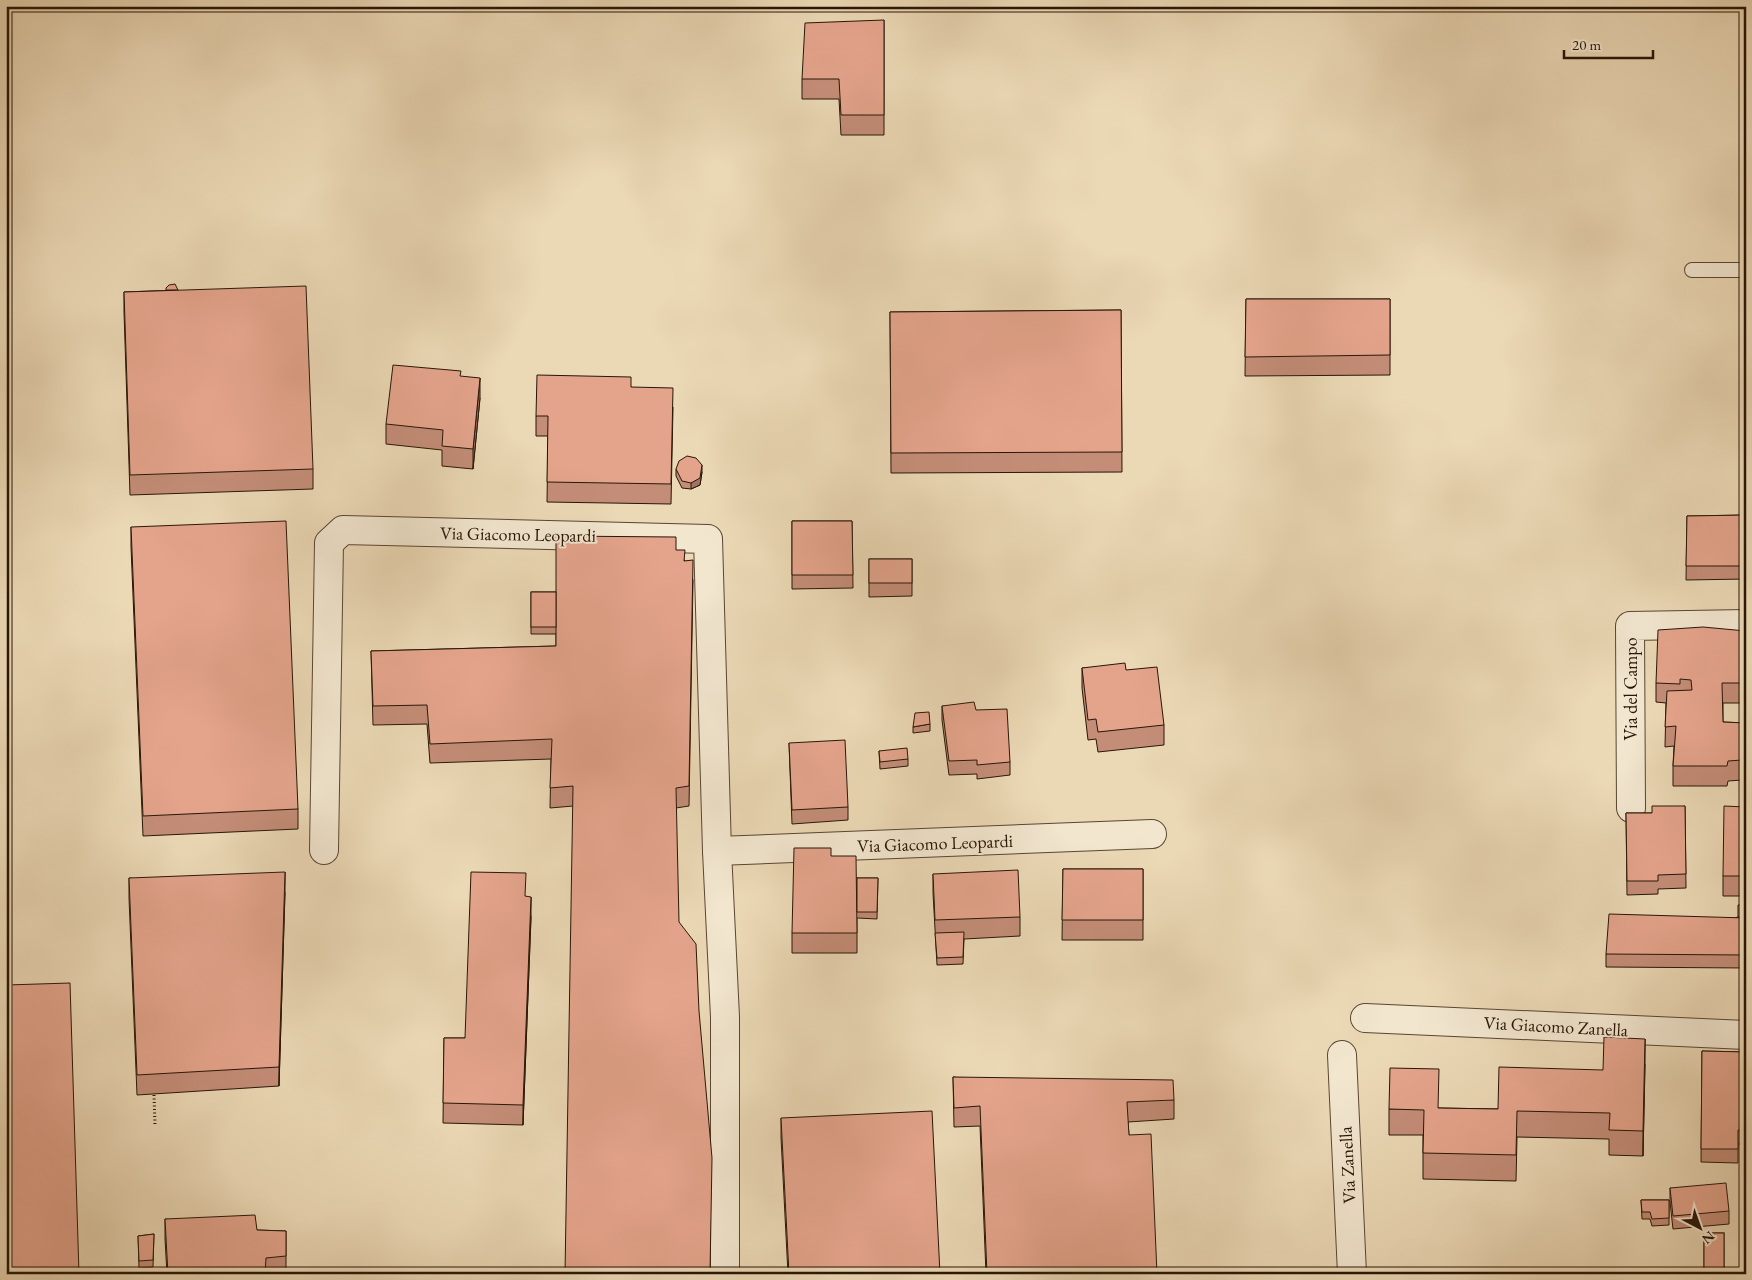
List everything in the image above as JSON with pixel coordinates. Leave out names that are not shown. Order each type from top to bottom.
[{"type":"street","name":"Via Giacomo Leopardi","points":[[324,850],[329,542],[343,530],[708,538],[717,851],[725,1017],[725,1274]]},
{"type":"street","name":"Via del Campo","points":[[1631,808],[1630,626],[1746,624]]},
{"type":"street","name":"Via Giacomo Leopardi","points":[[717,851],[1152,834]]},
{"type":"street","name":"Via Giacomo Zanella","points":[[1365,1018],[1746,1035]]},
{"type":"street","name":"Via Zanella","points":[[1342,1055],[1352,1274]]},
{"type":"lane","points":[[1692,270],[1746,270]]},
{"type":"path","points":[[154,1095],[155,1126]]},
{"type":"building","points":[[884,20],[884,115],[841,115],[839,79],[802,79],[805,23]]},
{"type":"building","points":[[175,284],[178,290],[166,290],[169,285]]},
{"type":"building","points":[[306,286],[313,469],[130,475],[124,292]]},
{"type":"building","points":[[1246,299],[1390,299],[1390,355],[1245,357]]},
{"type":"building","points":[[1121,310],[1122,452],[891,453],[890,312]]},
{"type":"building","points":[[393,365],[461,371],[460,376],[480,378],[473,449],[442,446],[443,430],[386,424]]},
{"type":"building","points":[[537,375],[631,377],[631,387],[673,388],[671,484],[547,482],[548,416],[536,416]]},
{"type":"building","points":[[687,456],[696,458],[702,465],[700,478],[691,483],[682,481],[676,469],[679,461]]},
{"type":"building","points":[[1746,515],[1746,566],[1686,566],[1687,516]]},
{"type":"building","points":[[286,521],[298,809],[143,816],[131,527]]},
{"type":"building","points":[[792,521],[852,521],[853,575],[792,575]]},
{"type":"building","points":[[556,536],[676,537],[676,550],[685,550],[684,561],[693,560],[689,786],[676,788],[679,922],[696,944],[699,1011],[712,1158],[710,1274],[565,1274],[573,786],[550,788],[552,739],[430,744],[427,705],[373,706],[371,651],[556,646]]},
{"type":"building","points":[[869,559],[912,559],[912,583],[869,583]]},
{"type":"building","points":[[531,592],[556,592],[556,627],[531,627]]},
{"type":"building","points":[[1703,627],[1746,631],[1746,683],[1722,683],[1723,722],[1746,723],[1742,760],[1728,761],[1727,766],[1673,766],[1676,726],[1665,727],[1667,691],[1692,690],[1691,680],[1680,679],[1680,684],[1656,683],[1658,630]]},
{"type":"building","points":[[1125,663],[1126,670],[1157,667],[1164,725],[1098,732],[1096,719],[1088,720],[1082,668]]},
{"type":"building","points":[[974,702],[976,710],[1007,709],[1010,762],[977,765],[977,760],[949,761],[942,706]]},
{"type":"building","points":[[929,712],[930,724],[913,727],[915,713]]},
{"type":"building","points":[[845,740],[848,807],[792,810],[789,743]]},
{"type":"building","points":[[907,748],[908,759],[880,762],[879,751]]},
{"type":"building","points":[[1652,806],[1685,806],[1686,874],[1658,875],[1658,881],[1627,881],[1626,813],[1652,813]]},
{"type":"building","points":[[1724,806],[1746,807],[1746,876],[1723,876]]},
{"type":"building","points":[[794,848],[831,848],[831,856],[856,856],[857,933],[792,933]]},
{"type":"building","points":[[1063,869],[1143,869],[1143,920],[1062,920]]},
{"type":"building","points":[[1018,870],[1020,917],[935,920],[933,874]]},
{"type":"building","points":[[285,872],[279,1067],[137,1075],[129,878]]},
{"type":"building","points":[[471,872],[526,873],[525,896],[531,897],[523,1105],[443,1103],[444,1038],[465,1038]]},
{"type":"building","points":[[857,878],[878,878],[877,912],[857,912]]},
{"type":"building","points":[[1738,905],[1746,905],[1746,918],[1738,917]]},
{"type":"building","points":[[1609,914],[1746,918],[1746,955],[1606,954]]},
{"type":"building","points":[[964,932],[963,957],[937,958],[935,933]]},
{"type":"building","points":[[70,983],[79,1274],[6,1274],[6,985]]},
{"type":"building","points":[[1604,1037],[1645,1039],[1643,1131],[1609,1130],[1610,1113],[1517,1111],[1516,1155],[1423,1153],[1424,1110],[1389,1109],[1390,1068],[1439,1069],[1438,1108],[1498,1109],[1499,1067],[1603,1070]]},
{"type":"building","points":[[1702,1051],[1746,1052],[1746,1131],[1738,1130],[1738,1149],[1701,1149]]},
{"type":"building","points":[[953,1077],[1173,1080],[1174,1100],[1127,1102],[1129,1135],[1151,1134],[1157,1274],[987,1274],[980,1106],[954,1108]]},
{"type":"building","points":[[932,1111],[940,1274],[789,1274],[781,1118]]},
{"type":"building","points":[[1726,1183],[1729,1211],[1673,1216],[1670,1188]]},
{"type":"building","points":[[1641,1200],[1669,1200],[1669,1218],[1652,1219],[1650,1212],[1642,1212]]},
{"type":"building","points":[[255,1215],[257,1230],[286,1231],[286,1256],[266,1258],[265,1274],[168,1274],[165,1219]]},
{"type":"building","points":[[1704,1233],[1724,1233],[1724,1271],[1704,1271]]},
{"type":"building","points":[[154,1234],[153,1260],[139,1261],[138,1236]]}]
